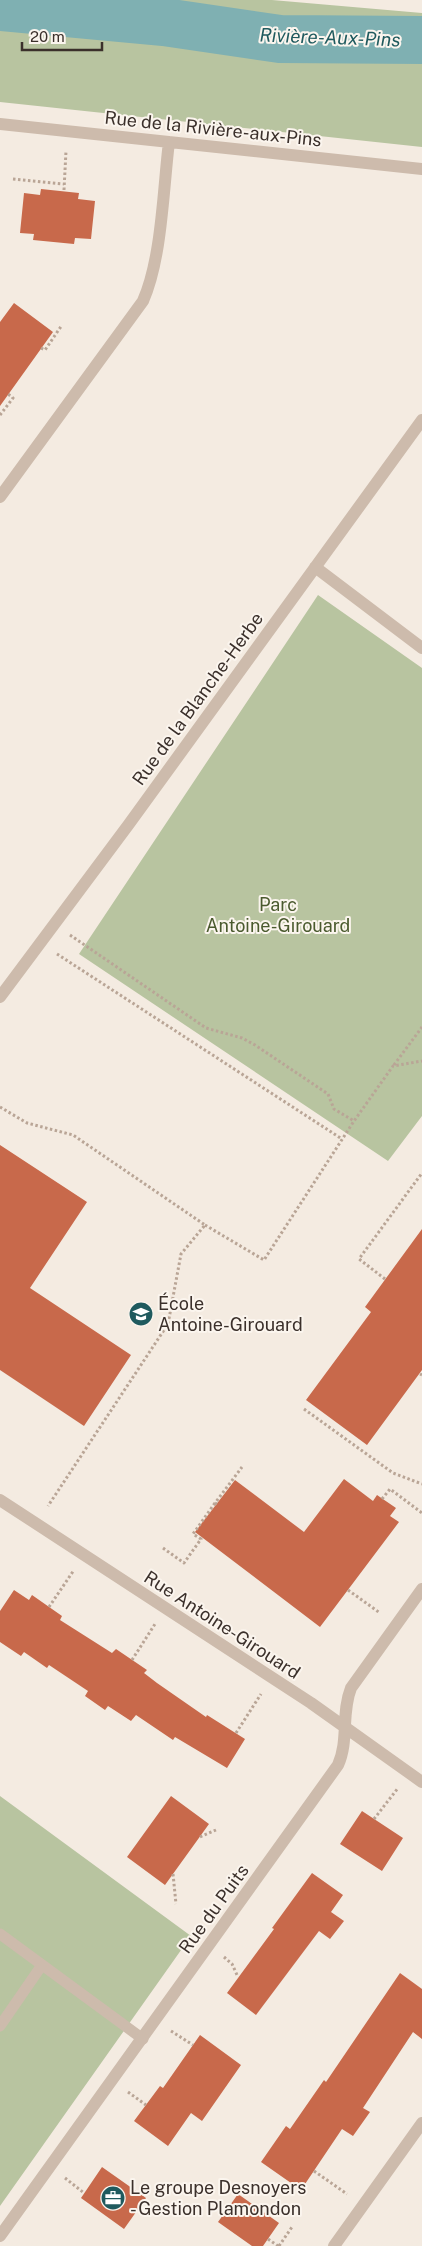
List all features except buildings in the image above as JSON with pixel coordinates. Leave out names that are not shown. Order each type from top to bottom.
[{"type":"street","name":"Rue de la Rivière-aux-Pins","points":[[0,124],[422,169]]},
{"type":"street","points":[[0,497],[143,301],[150,284],[155,260],[169,142]]},
{"type":"street","name":"Rue de la Blanche-Herbe","points":[[0,997],[129,824],[422,420]]},
{"type":"street","points":[[315,567],[422,648]]},
{"type":"street","name":"Rue Antoine-Girouard","points":[[0,1500],[311,1703],[422,1782]]},
{"type":"street","name":"Rue du Puits","points":[[0,2236],[338,1765],[343,1749],[348,1696],[352,1685],[422,1589]]},
{"type":"street","points":[[334,2246],[422,2123]]},
{"type":"lane","points":[[0,1934],[143,2039]]},
{"type":"lane","points":[[0,2026],[42,1965]]},
{"type":"path","points":[[64,190],[66,150]]},
{"type":"path","points":[[13,179],[64,184]]},
{"type":"path","points":[[41,348],[45,350],[62,325]]},
{"type":"path","points":[[0,415],[13,398],[8,394]]},
{"type":"path","points":[[70,935],[206,1028],[242,1038],[254,1045],[328,1094],[334,1109],[354,1121]]},
{"type":"path","points":[[56,954],[342,1139]]},
{"type":"path","points":[[0,1107],[27,1123],[73,1135],[204,1225],[264,1260],[354,1121],[422,1027]]},
{"type":"path","points":[[393,1066],[422,1061]]},
{"type":"path","points":[[385,1279],[359,1259],[422,1172]]},
{"type":"path","points":[[48,1506],[168,1324],[181,1254],[204,1225]]},
{"type":"path","points":[[304,1409],[393,1473],[422,1484]]},
{"type":"path","points":[[163,1548],[184,1563],[201,1539],[193,1534],[242,1467]]},
{"type":"path","points":[[382,1498],[390,1489],[422,1513]]},
{"type":"path","points":[[49,1607],[74,1569]]},
{"type":"path","points":[[348,1590],[382,1614]]},
{"type":"path","points":[[132,1660],[156,1623]]},
{"type":"path","points":[[236,1733],[261,1694]]},
{"type":"path","points":[[374,1819],[398,1788]]},
{"type":"path","points":[[200,1837],[216,1830]]},
{"type":"path","points":[[173,1874],[176,1904]]},
{"type":"path","points":[[224,1956],[232,1964],[238,1977]]},
{"type":"path","points":[[170,2031],[193,2045]]},
{"type":"path","points":[[126,2091],[146,2105]]},
{"type":"path","points":[[314,2171],[347,2194]]},
{"type":"path","points":[[64,2176],[84,2193]]},
{"type":"path","points":[[268,2239],[279,2246],[292,2227]]},
{"type":"green space","points":[[0,0],[272,0],[422,13],[422,147],[0,102]]},
{"type":"green space","name":"Parc Antoine-Girouard","points":[[318,595],[422,668],[422,1116],[388,1161],[79,954]]},
{"type":"green space","points":[[0,1796],[191,1936],[0,2206]]},
{"type":"waterway","name":"Rivière-Aux-Pins","points":[[0,7],[164,22],[280,39],[422,40]]},
{"type":"place","name":"École Antoine-Girouard","points":[[141,1314]]},
{"type":"place","name":"Le groupe Desnoyers - Gestion Plamondon","points":[[113,2198]]}]
